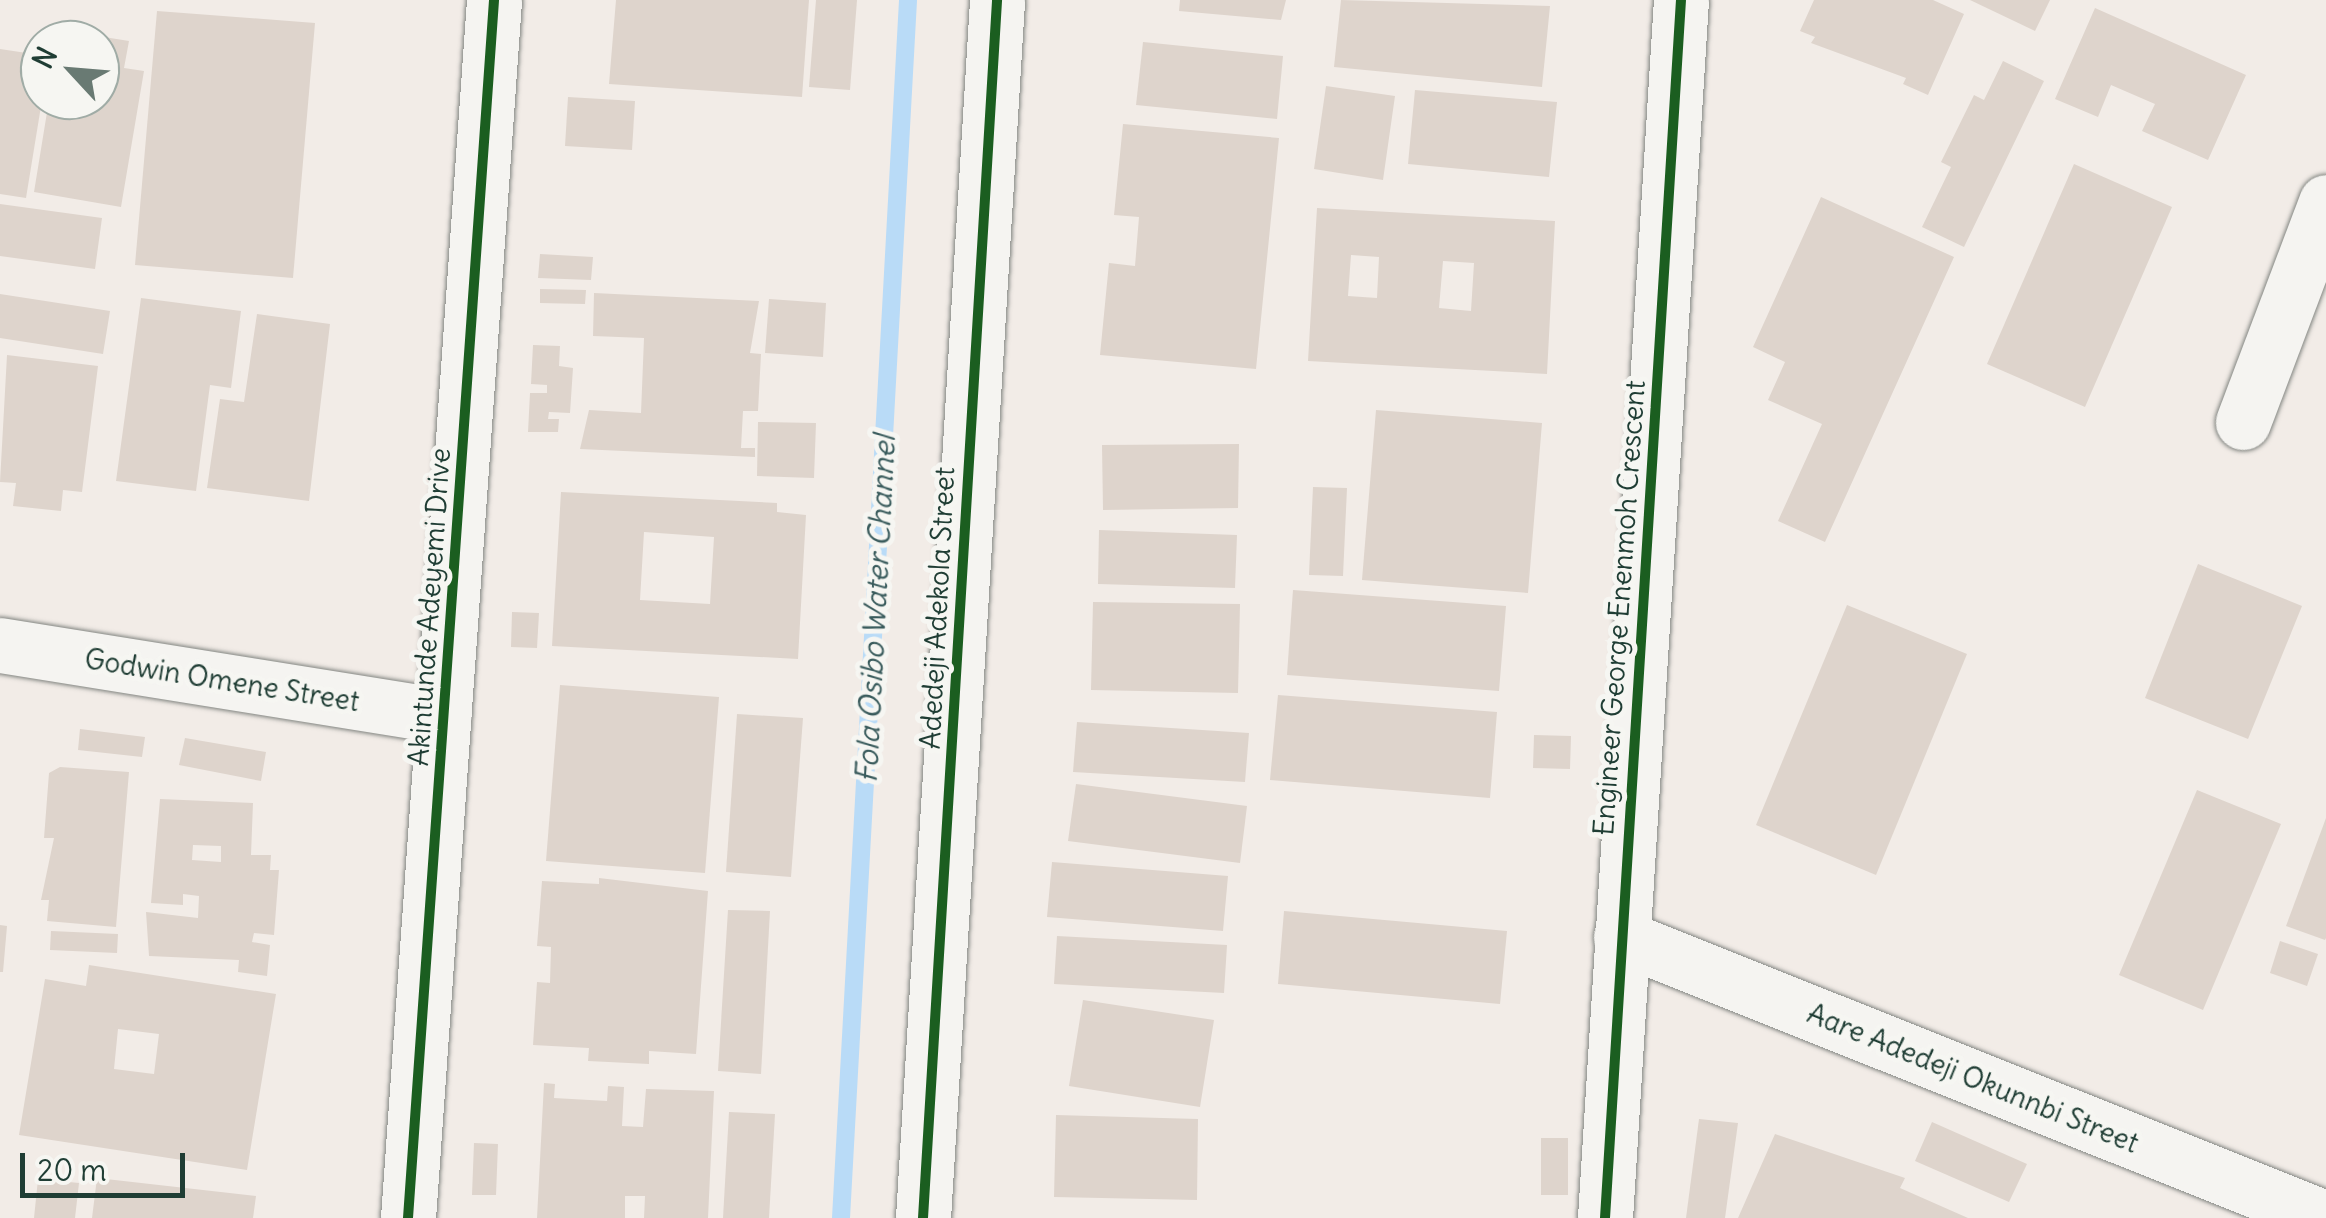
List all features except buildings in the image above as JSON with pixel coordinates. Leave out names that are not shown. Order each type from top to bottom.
[{"type":"street","name":"Akintunde Adeyemi Drive","points":[[408,1218],[494,0]]},
{"type":"street","name":"Adedeji Adekola Street","points":[[923,1218],[997,0]]},
{"type":"street","name":"Engineer George Enenmoh Crescent","points":[[1605,1218],[1680,0]]},
{"type":"street","points":[[2242,422],[2326,202]]},
{"type":"street","name":"Godwin Omene Street","points":[[0,645],[444,716]]},
{"type":"street","name":"Aare Adedeji Okunnbi Street","points":[[1621,937],[2325,1218]]},
{"type":"waterway","name":"Fola Osibo Water Channel","points":[[841,1218],[908,0]]},
{"type":"cycle path","points":[[408,1218],[494,0]]},
{"type":"cycle path","points":[[923,1218],[997,0]]},
{"type":"cycle path","points":[[1605,1218],[1681,0]]}]
